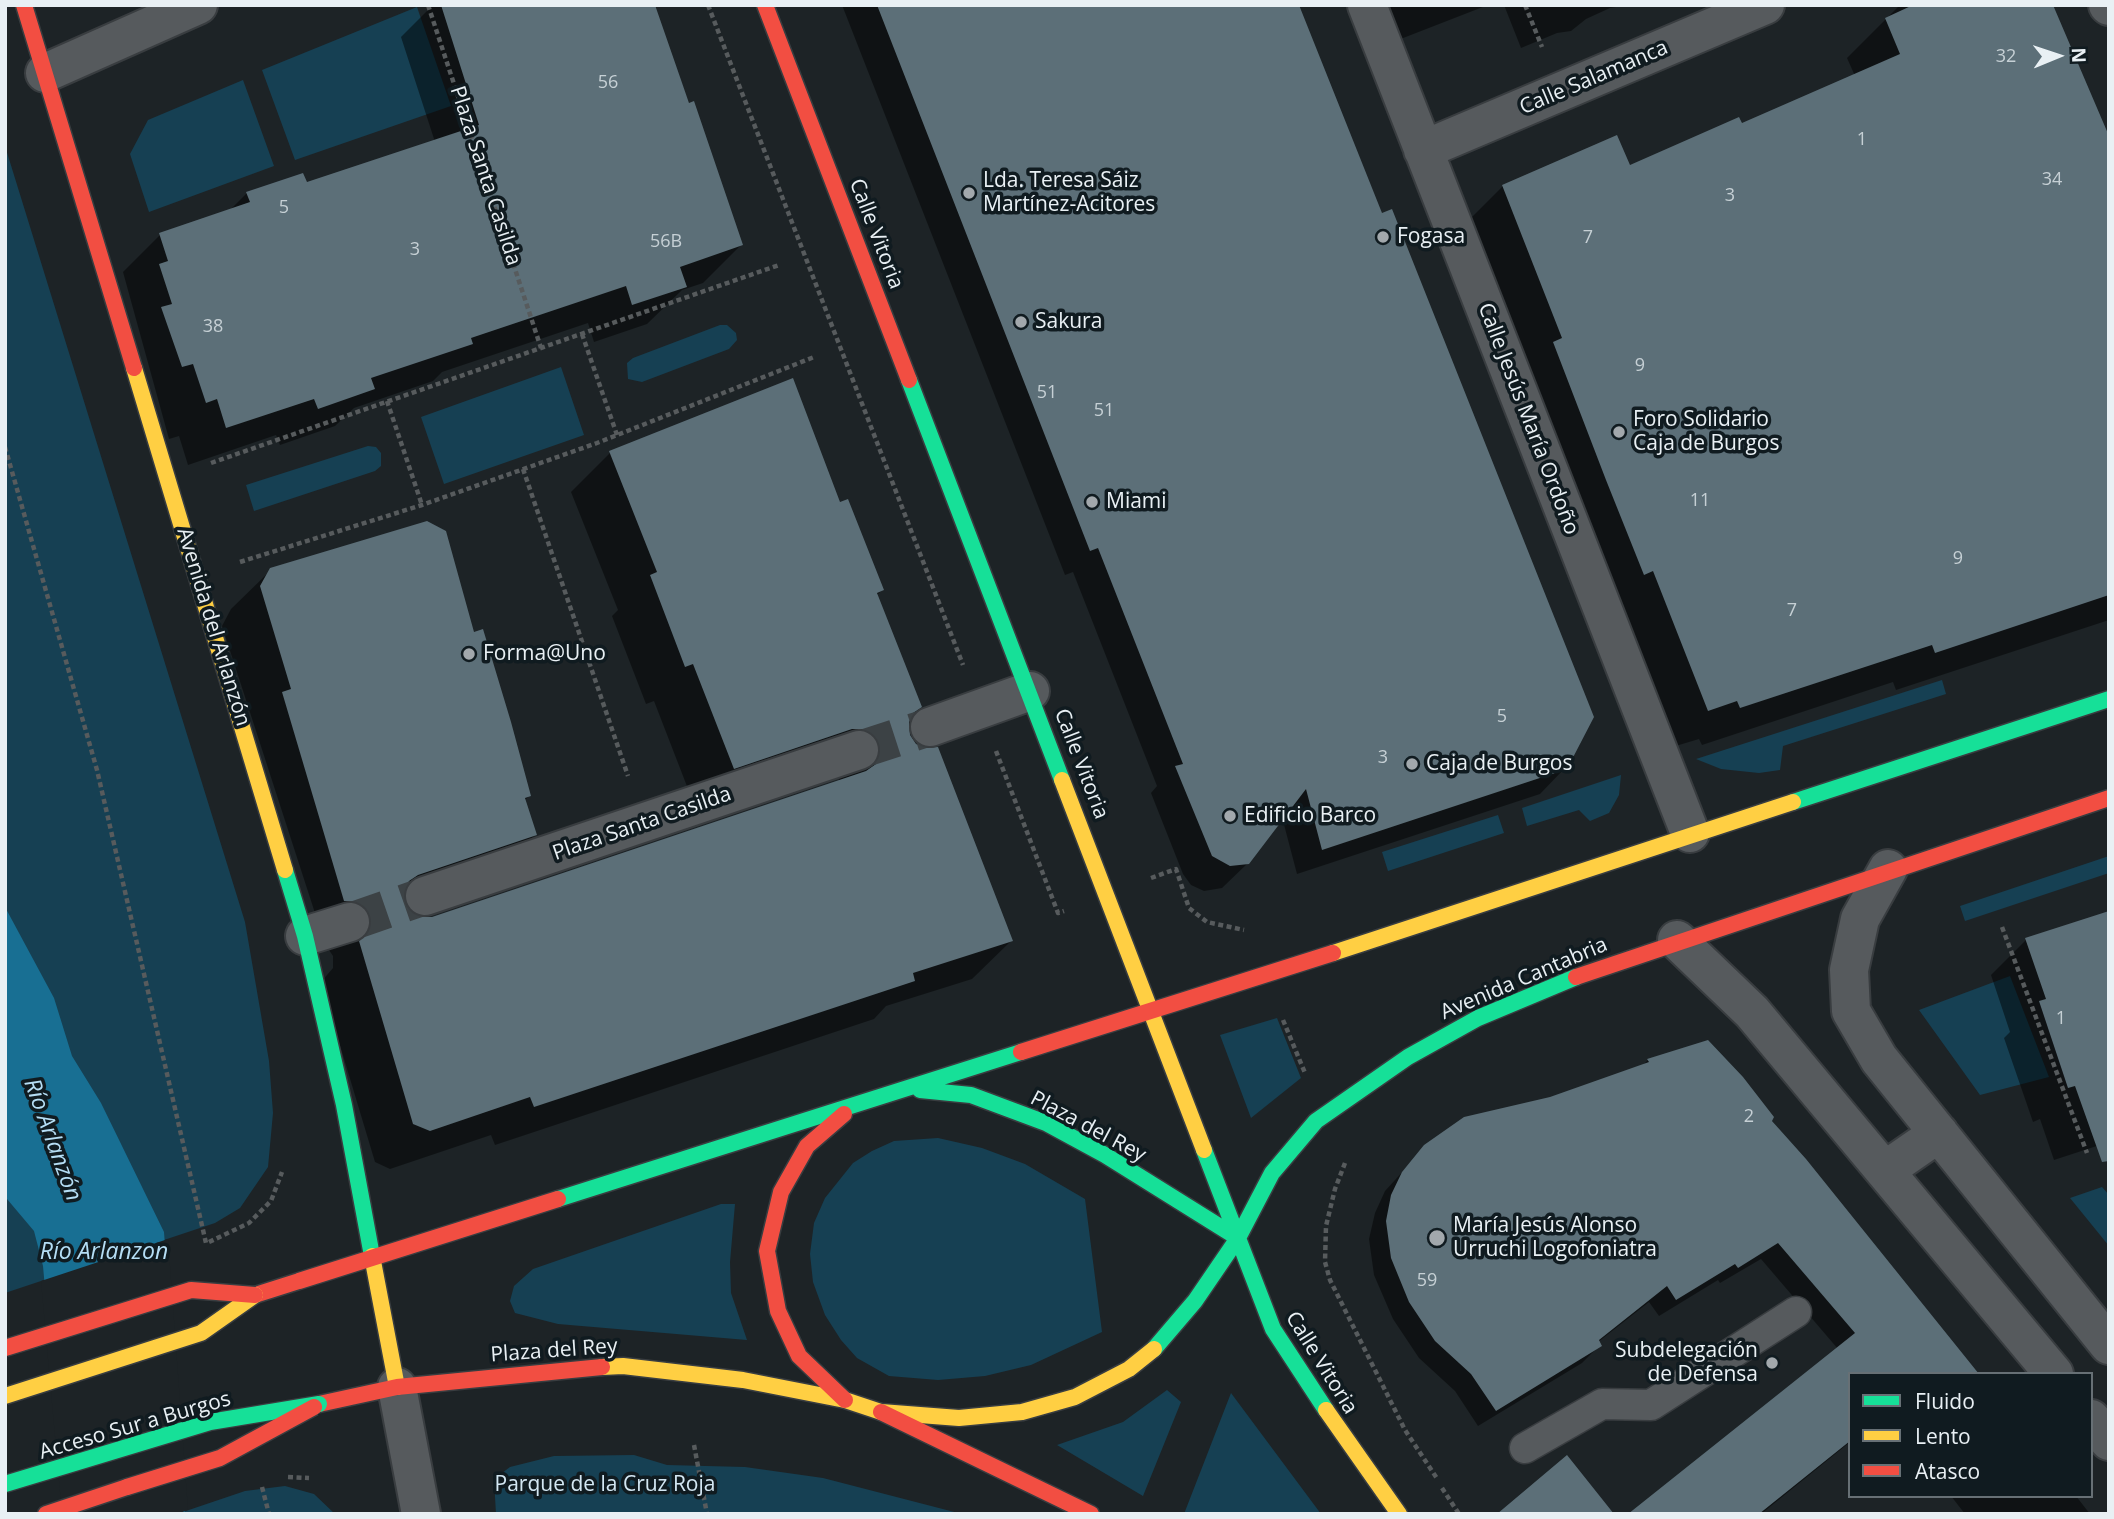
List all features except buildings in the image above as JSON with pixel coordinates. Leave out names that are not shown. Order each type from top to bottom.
[{"type":"main road","name":"Avenida del Arlanzón","points":[[24,5],[305,936],[344,1105],[373,1256]]},
{"type":"main road","name":"Calle Vitoria","points":[[765,5],[1273,1329],[1289,1358],[1399,1514]]},
{"type":"main road","points":[[1152,1010],[2109,699]]},
{"type":"main road","name":"Avenida Cantabria","points":[[881,1412],[959,1418],[1021,1412],[1074,1397],[1129,1369],[1153,1350],[1195,1301],[1238,1238],[1272,1173],[1316,1121],[1408,1057],[1478,1018],[1587,972],[1677,940],[2109,798]]},
{"type":"main road","name":"Plaza del Rey","points":[[255,1295],[1152,1010]]},
{"type":"main road","name":"Plaza del Rey","points":[[906,1088],[971,1095],[1046,1124],[1105,1155],[1238,1238]]},
{"type":"main road","name":"Plaza del Rey","points":[[845,1400],[799,1356],[778,1311],[767,1251],[781,1192],[807,1146],[857,1104]]},
{"type":"main road","points":[[46,1514],[220,1458],[319,1404],[397,1387],[373,1256]]},
{"type":"main road","points":[[5,1348],[191,1290],[255,1295]]},
{"type":"main road","points":[[5,1396],[201,1333],[255,1295]]},
{"type":"main road","name":"Plaza del Rey","points":[[397,1387],[565,1368],[623,1366],[743,1380],[845,1400],[881,1412]]},
{"type":"main road","name":"Acceso Sur a Burgos","points":[[5,1484],[210,1422],[319,1404]]},
{"type":"main road","points":[[881,1412],[1091,1514]]},
{"type":"street","points":[[45,73],[198,5]]},
{"type":"street","name":"Calle Jesús María Ordoño","points":[[1367,5],[1690,833]]},
{"type":"street","name":"Calle Salamanca","points":[[1423,150],[1765,5]]},
{"type":"street","points":[[930,727],[1030,691]]},
{"type":"street","name":"Plaza Santa Casilda","points":[[425,897],[859,750]]},
{"type":"street","points":[[1677,940],[1752,1012],[1887,1170],[2050,1369],[2102,1336],[1879,1059],[1851,1011],[1849,970],[1860,919],[1888,869]]},
{"type":"street","points":[[305,936],[350,922]]},
{"type":"street","points":[[1887,1170],[1939,1133]]},
{"type":"street","points":[[397,1387],[421,1514]]},
{"type":"street","points":[[2093,1421],[2109,1441]]},
{"type":"lane","points":[[1525,1448],[1602,1404],[1651,1405],[1796,1311]]},
{"type":"path","name":"Plaza Santa Casilda","points":[[428,5],[541,348]]},
{"type":"path","points":[[1525,5],[1542,47]]},
{"type":"path","points":[[207,464],[779,265]]},
{"type":"path","points":[[582,334],[617,435]]},
{"type":"path","points":[[236,564],[422,505],[523,469],[814,357]]},
{"type":"path","points":[[387,401],[422,505]]},
{"type":"path","points":[[5,447],[97,770],[209,1257]]},
{"type":"path","points":[[523,469],[644,823]]},
{"type":"path","points":[[2002,927],[2087,1153]]},
{"type":"path","points":[[694,1445],[707,1514]]},
{"type":"path","points":[[259,1473],[269,1514]]},
{"type":"green space","points":[[417,7],[451,106],[295,160],[262,70]]},
{"type":"green space","points":[[243,80],[274,166],[149,212],[130,154],[148,120]]},
{"type":"green space","points":[[5,146],[245,922],[269,1061],[273,1113],[268,1167],[240,1208],[215,1223],[5,1293]]},
{"type":"green space","points":[[720,325],[727,325],[736,333],[737,340],[729,349],[642,382],[628,379],[627,363],[633,358]]},
{"type":"green space","points":[[561,367],[584,435],[444,484],[421,417]]},
{"type":"green space","points":[[368,446],[376,447],[381,453],[381,466],[375,471],[254,511],[246,485]]},
{"type":"green space","points":[[1942,680],[1946,694],[1783,746],[1780,770],[1759,773],[1721,769],[1696,759]]},
{"type":"green space","points":[[1621,775],[1619,795],[1609,813],[1590,821],[1579,810],[1527,826],[1522,808]]},
{"type":"green space","points":[[1498,815],[1504,833],[1388,871],[1382,852]]},
{"type":"green space","points":[[2109,856],[2109,873],[1965,921],[1960,906]]},
{"type":"green space","points":[[2010,976],[2049,1077],[1980,1095],[1919,1010]]},
{"type":"green space","points":[[1277,1018],[1301,1078],[1251,1118],[1220,1035]]},
{"type":"green space","points":[[938,1138],[982,1148],[1025,1164],[1085,1199],[1102,1332],[1031,1365],[985,1376],[938,1380],[889,1376],[857,1358],[841,1340],[825,1315],[813,1282],[810,1254],[814,1223],[825,1198],[853,1163],[872,1151],[894,1141]]},
{"type":"green space","points":[[2102,1187],[2109,1195],[2109,1246],[2070,1198]]},
{"type":"green space","points":[[721,1204],[735,1204],[730,1262],[731,1293],[747,1340],[558,1324],[515,1313],[510,1301],[514,1286],[533,1269]]},
{"type":"green space","points":[[1167,1390],[1181,1402],[1143,1496],[1057,1445],[1123,1422]]},
{"type":"green space","points":[[1231,1393],[1321,1514],[1184,1514]]},
{"type":"green space","name":"Parque de la Cruz Roja","points":[[634,1455],[667,1465],[745,1467],[823,1478],[962,1514],[496,1514],[494,1479],[510,1467],[554,1456]]},
{"type":"green space","points":[[285,1486],[314,1494],[335,1514],[177,1514],[245,1491]]},
{"type":"water","name":"Río Arlanzon","points":[[5,907],[54,998],[72,1056],[101,1103],[164,1232],[185,1514],[65,1514],[43,1266],[34,1231],[7,1199],[5,1189]]},
{"type":"pier","points":[[168,1239],[188,1510],[177,1514],[62,1514],[41,1281]]},
{"type":"tunnel","points":[[859,750],[930,727]]},
{"type":"tunnel","points":[[350,922],[425,896]]},
{"type":"traffic: fast","points":[[909,380],[1062,780]]},
{"type":"traffic: fast","points":[[1793,802],[2109,699]]},
{"type":"traffic: fast","points":[[285,870],[305,936],[344,1105],[372,1256]]},
{"type":"traffic: fast","points":[[1154,1349],[1195,1301],[1238,1238],[1272,1173],[1316,1121],[1408,1057],[1478,1018],[1576,977]]},
{"type":"traffic: fast","points":[[558,1199],[1021,1052]]},
{"type":"traffic: fast","points":[[920,1090],[971,1095],[1046,1123],[1105,1155],[1238,1238]]},
{"type":"traffic: fast","points":[[1204,1150],[1273,1329],[1326,1410]]},
{"type":"traffic: fast","points":[[5,1484],[210,1422],[319,1404]]},
{"type":"traffic: slow","points":[[134,368],[285,870]]},
{"type":"traffic: slow","points":[[1062,780],[1204,1150]]},
{"type":"traffic: slow","points":[[1333,953],[1793,802]]},
{"type":"traffic: slow","points":[[372,1256],[397,1387]]},
{"type":"traffic: slow","points":[[5,1396],[201,1333],[255,1295]]},
{"type":"traffic: slow","points":[[602,1367],[623,1366],[743,1380],[845,1400],[881,1412],[959,1418],[1022,1412],[1075,1397],[1129,1369],[1154,1349]]},
{"type":"traffic: slow","points":[[1326,1410],[1399,1514]]},
{"type":"traffic: jam","points":[[24,5],[134,368]]},
{"type":"traffic: jam","points":[[765,5],[909,380]]},
{"type":"traffic: jam","points":[[1576,977],[2109,798]]},
{"type":"traffic: jam","points":[[1021,1052],[1333,953]]},
{"type":"traffic: jam","points":[[844,1114],[807,1146],[781,1192],[767,1251],[778,1311],[799,1356],[845,1400]]},
{"type":"traffic: jam","points":[[299,1281],[558,1199]]},
{"type":"traffic: jam","points":[[255,1295],[299,1281]]},
{"type":"traffic: jam","points":[[5,1348],[191,1290],[255,1295]]},
{"type":"traffic: jam","points":[[319,1404],[397,1387],[602,1367]]},
{"type":"traffic: jam","points":[[127,1487],[220,1458],[314,1407]]},
{"type":"traffic: jam","points":[[881,1412],[1091,1514]]},
{"type":"traffic: jam","points":[[46,1514],[127,1487]]},
{"type":"place","name":"Lda. Teresa Sáiz Martínez-Acitores","points":[[969,193]]},
{"type":"place","name":"Fogasa","points":[[1383,237]]},
{"type":"place","name":"Sakura","points":[[1021,322]]},
{"type":"place","name":"Foro Solidario Caja de Burgos","points":[[1619,432]]},
{"type":"place","name":"Miami","points":[[1092,502]]},
{"type":"place","name":"Forma@Uno","points":[[469,654]]},
{"type":"place","name":"Caja de Burgos","points":[[1412,764]]},
{"type":"place","name":"Edificio Barco","points":[[1230,816]]},
{"type":"place","name":"María Jesús Alonso Urruchi Logofoniatra","points":[[1437,1238]]},
{"type":"place","name":"Subdelegación de Defensa","points":[[1772,1363]]},
{"type":"water label","name":"Río Arlanzón","points":[[52,1140]]}]
